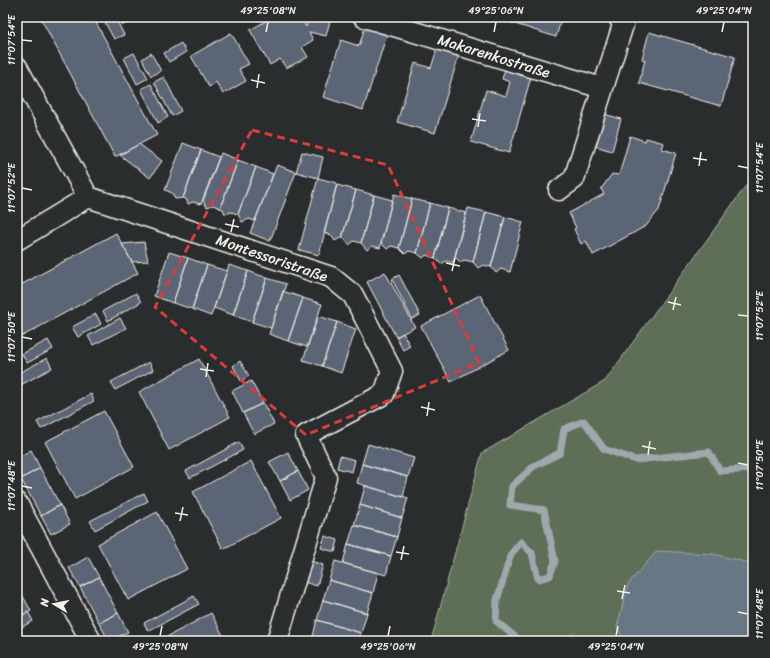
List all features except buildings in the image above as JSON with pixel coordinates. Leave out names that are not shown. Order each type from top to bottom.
[{"type":"street","name":"Makarenkostraße","points":[[364,17],[602,88]]},
{"type":"street","points":[[560,190],[574,179],[623,25],[619,17]]},
{"type":"street","points":[[17,67],[88,197],[17,240]]},
{"type":"street","name":"Montessoristraße","points":[[88,197],[331,277],[353,295],[392,371],[384,394],[306,435],[326,477],[277,641]]},
{"type":"street","points":[[17,502],[91,641]]},
{"type":"highlighted area","points":[[252,130],[388,165],[479,363],[306,435],[155,307]]},
{"type":"green space","points":[[753,167],[753,641],[431,641],[482,453],[605,381],[750,180]]},
{"type":"water","points":[[657,551],[713,554],[753,564],[753,641],[625,641],[617,627],[628,584]]},
{"type":"waterway","points":[[520,641],[496,621],[497,600],[511,554],[521,542],[532,553],[538,579],[550,576],[555,561],[544,510],[510,505],[512,486],[534,466],[560,453],[564,429],[584,421],[604,449],[636,460],[709,452],[720,471],[753,469]]},
{"type":"waterway","points":[[566,641],[573,637]]}]
